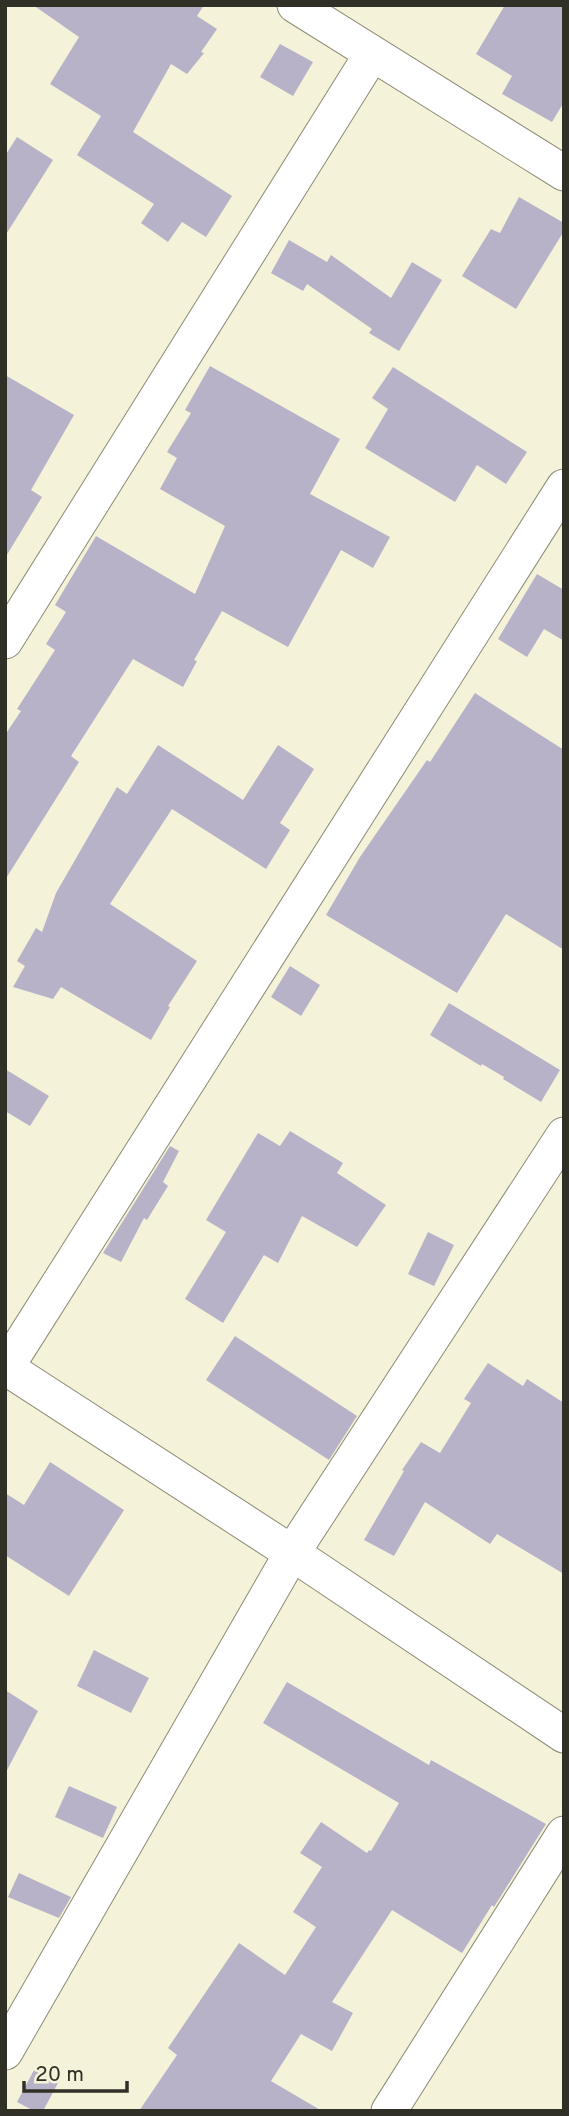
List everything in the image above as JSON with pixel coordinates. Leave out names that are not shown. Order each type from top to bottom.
[{"type":"street","points":[[295,5],[564,173]]},
{"type":"street","points":[[5,641],[372,54]]},
{"type":"street","points":[[564,487],[6,1368],[292,1553],[564,1735]]},
{"type":"street","points":[[5,2052],[292,1553],[564,1135]]},
{"type":"street","points":[[389,2111],[564,1834]]},
{"type":"building","points":[[33,5],[204,5],[197,16],[217,29],[201,52],[204,53],[187,74],[171,64],[133,132],[232,196],[206,237],[182,222],[168,242],[141,223],[154,204],[77,155],[101,116],[50,84],[79,37]]},
{"type":"building","points":[[505,5],[564,5],[564,102],[552,122],[502,94],[512,76],[476,54]]},
{"type":"building","points":[[280,44],[313,62],[293,96],[260,77]]},
{"type":"building","points":[[17,137],[53,160],[5,236],[5,156]]},
{"type":"building","points":[[519,197],[564,223],[564,231],[516,309],[462,276],[491,229],[500,233]]},
{"type":"building","points":[[289,240],[327,262],[331,255],[391,298],[412,262],[442,280],[399,351],[369,333],[372,329],[307,284],[303,291],[271,273]]},
{"type":"building","points":[[210,366],[340,439],[310,494],[390,537],[373,568],[341,550],[288,647],[222,611],[194,660],[197,661],[183,687],[133,659],[71,756],[79,762],[5,880],[5,735],[21,711],[17,709],[55,650],[46,644],[66,612],[55,605],[96,536],[195,594],[225,526],[160,489],[177,458],[167,452],[191,413],[185,410]]},
{"type":"building","points":[[393,367],[527,452],[506,484],[477,465],[455,502],[365,448],[388,409],[372,398]]},
{"type":"building","points":[[5,375],[74,415],[31,490],[42,497],[5,558]]},
{"type":"building","points":[[537,574],[564,590],[564,641],[544,629],[527,657],[498,639]]},
{"type":"building","points":[[475,693],[564,750],[564,950],[506,914],[457,993],[326,915],[360,857],[427,760],[430,762]]},
{"type":"building","points":[[158,745],[243,800],[278,745],[314,769],[280,823],[290,830],[266,869],[172,809],[110,904],[197,961],[168,1006],[170,1007],[151,1040],[61,987],[53,999],[13,987],[25,966],[17,961],[36,928],[42,932],[56,893],[117,787],[127,794]]},
{"type":"building","points":[[290,966],[320,985],[301,1016],[271,997]]},
{"type":"building","points":[[449,1003],[560,1070],[541,1102],[503,1079],[504,1077],[430,1035]]},
{"type":"building","points":[[5,1069],[49,1096],[30,1126],[5,1111]]},
{"type":"building","points":[[290,1131],[343,1163],[337,1173],[386,1205],[357,1247],[302,1216],[278,1263],[264,1255],[223,1323],[185,1299],[226,1232],[206,1220],[258,1133],[280,1146]]},
{"type":"building","points":[[170,1146],[179,1151],[163,1182],[168,1186],[147,1220],[144,1218],[121,1262],[103,1253]]},
{"type":"building","points":[[428,1232],[454,1245],[434,1286],[408,1274]]},
{"type":"building","points":[[235,1336],[357,1416],[329,1460],[206,1380]]},
{"type":"building","points":[[488,1363],[523,1386],[527,1379],[564,1403],[564,1574],[497,1534],[490,1544],[425,1502],[394,1556],[364,1540],[404,1471],[402,1470],[421,1442],[440,1453],[471,1403],[464,1399]]},
{"type":"building","points":[[50,1462],[124,1510],[69,1596],[5,1555],[5,1493],[24,1505]]},
{"type":"building","points":[[94,1650],[149,1678],[131,1713],[77,1686]]},
{"type":"building","points":[[287,1682],[429,1765],[431,1760],[546,1824],[462,1953],[392,1910],[332,2002],[353,2013],[332,2051],[301,2034],[271,2081],[322,2111],[139,2111],[177,2055],[168,2048],[239,1943],[285,1975],[316,1927],[293,1912],[322,1867],[300,1853],[321,1822],[367,1853],[371,1851],[399,1803],[263,1723]]},
{"type":"building","points":[[5,1690],[38,1711],[5,1774]]},
{"type":"building","points":[[69,1786],[117,1807],[103,1838],[55,1817]]},
{"type":"building","points":[[19,1873],[71,1897],[59,1918],[8,1897]]},
{"type":"building","points":[[34,2070],[58,2083],[43,2111],[34,2111],[17,2102]]}]
